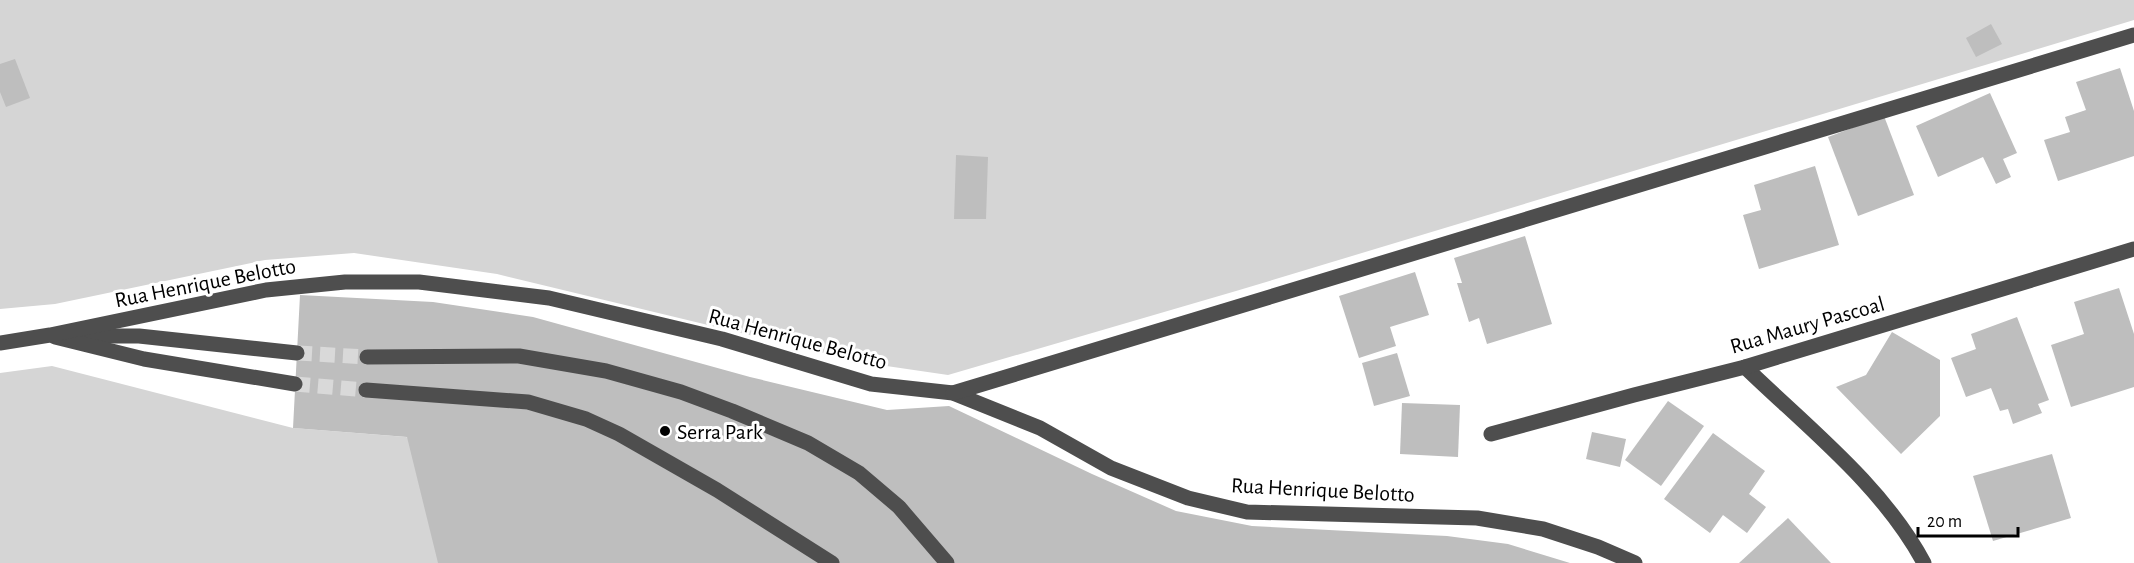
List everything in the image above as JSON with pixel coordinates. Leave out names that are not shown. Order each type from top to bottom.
[{"type":"street","points":[[953,393],[2134,35]]},
{"type":"street","name":"Rua Maury Pascoal","points":[[1491,434],[1745,367],[2134,249]]},
{"type":"street","name":"Rua Henrique Belotto","points":[[0,343],[50,335],[266,290],[345,282],[419,282],[549,298],[722,339],[871,384],[953,393],[1040,428],[1111,468],[1188,498],[1219,506],[1246,512],[1477,519],[1543,529],[1598,547],[1635,563]]},
{"type":"street","points":[[50,335],[139,336],[297,353]]},
{"type":"street","points":[[50,335],[144,359],[295,384]]},
{"type":"street","points":[[366,357],[519,356],[606,371],[681,392],[808,443],[860,472],[899,507],[947,563]]},
{"type":"street","points":[[1745,367],[1858,474],[1894,516],[1924,563]]},
{"type":"street","points":[[366,390],[528,402],[585,418],[619,434],[717,490],[832,563]]},
{"type":"shaded area","points":[[0,0],[2134,0],[2134,20],[1236,291],[948,375],[866,363],[497,274],[354,253],[265,260],[55,304],[0,309]]},
{"type":"shaded area","points":[[52,366],[293,428],[406,437],[793,563],[0,563],[0,373]]},
{"type":"building","points":[[1991,24],[2002,44],[1976,57],[1966,38]]},
{"type":"building","points":[[15,59],[30,98],[6,107],[0,92],[0,64]]},
{"type":"building","points":[[2120,68],[2134,111],[2134,156],[2058,181],[2044,140],[2070,132],[2065,117],[2086,110],[2076,82]]},
{"type":"building","points":[[1990,93],[2017,153],[2003,159],[2011,177],[1996,184],[1983,157],[1938,177],[1916,126]]},
{"type":"building","points":[[1884,116],[1914,195],[1858,216],[1828,137]]},
{"type":"building","points":[[956,155],[988,157],[986,219],[954,219]]},
{"type":"building","points":[[1815,166],[1839,245],[1759,269],[1743,215],[1761,210],[1754,185]]},
{"type":"building","points":[[1525,236],[1552,324],[1487,344],[1479,318],[1469,322],[1457,283],[1462,283],[1454,258]]},
{"type":"building","points":[[1415,272],[1429,315],[1390,327],[1396,346],[1359,358],[1339,296]]},
{"type":"building","points":[[2119,288],[2134,334],[2134,387],[2071,407],[2051,345],[2084,334],[2074,302]]},
{"type":"building","name":"Serra Park","points":[[300,295],[433,302],[533,317],[750,377],[887,410],[949,406],[1176,511],[1252,526],[1447,536],[1508,544],[1570,563],[438,563],[407,437],[293,428]]},
{"type":"building","points":[[2017,317],[2049,400],[2038,404],[2042,413],[2013,424],[2008,409],[2000,411],[1991,388],[1966,397],[1951,358],[1976,349],[1971,334]]},
{"type":"building","points":[[1892,332],[1940,360],[1940,416],[1901,454],[1836,387],[1866,375]]},
{"type":"building","points":[[1397,353],[1410,396],[1374,406],[1362,363]]},
{"type":"building","points":[[1668,401],[1704,426],[1661,486],[1625,460]]},
{"type":"building","points":[[1402,403],[1460,405],[1458,457],[1400,454]]},
{"type":"building","points":[[1592,432],[1626,439],[1620,467],[1586,459]]},
{"type":"building","points":[[1713,433],[1765,471],[1749,494],[1766,507],[1747,533],[1723,515],[1710,533],[1664,499]]},
{"type":"building","points":[[2052,454],[2071,518],[1993,541],[1973,476]]},
{"type":"building","points":[[1788,518],[1831,563],[1739,563]]},
{"type":"tunnel","points":[[297,353],[367,357]]},
{"type":"tunnel","points":[[295,384],[366,390]]},
{"type":"place","name":"Serra Park","points":[[665,431]]}]
